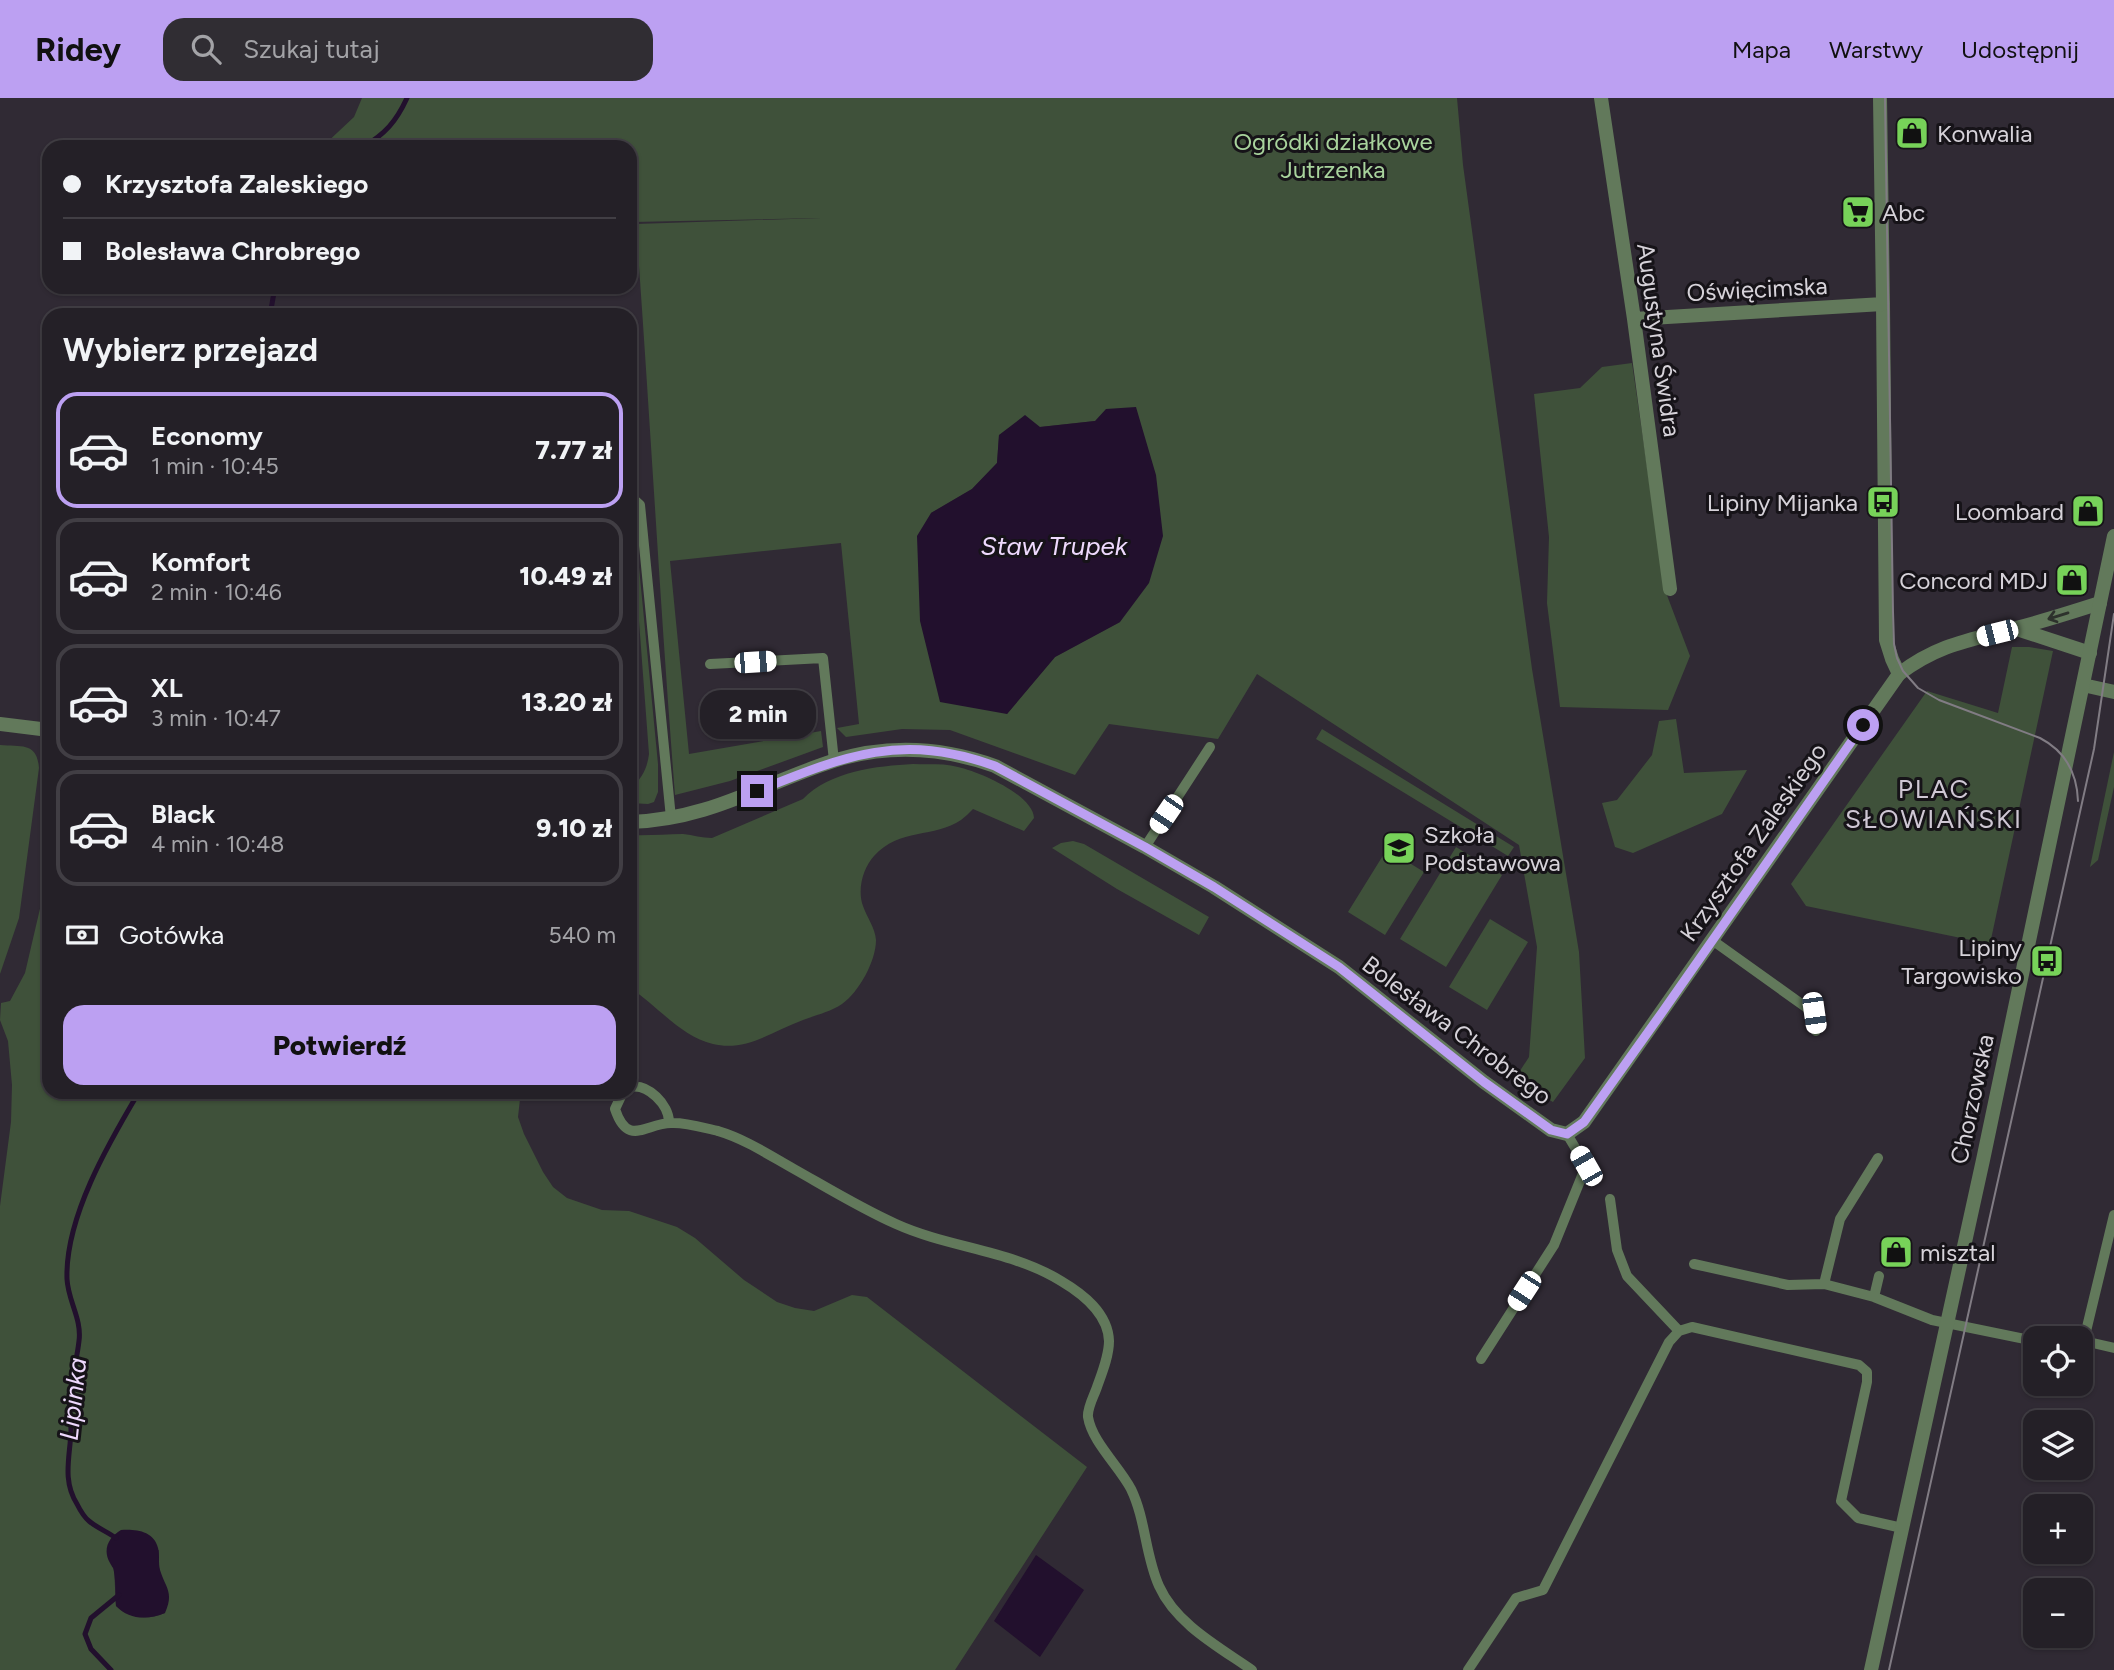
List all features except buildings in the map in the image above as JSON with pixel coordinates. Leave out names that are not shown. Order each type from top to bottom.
[{"type":"street","name":"Augustyna Świdra","points":[[1601,98],[1670,589]]},
{"type":"street","points":[[1880,98],[1886,640],[1899,674]]},
{"type":"street","name":"Oświęcimska","points":[[1634,319],[1882,304]]},
{"type":"street","name":"Chorzowska","points":[[1871,1670],[2114,536]]},
{"type":"street","name":"Krzysztofa Zaleskiego","points":[[1567,1134],[1584,1122],[1899,674],[1911,665],[1960,641],[2015,629],[2100,603]]},
{"type":"street","points":[[2015,629],[2090,653]]},
{"type":"street","points":[[2083,685],[2114,692]]},
{"type":"street","points":[[0,724],[42,729]]},
{"type":"street","name":"Bolesława Chrobrego","points":[[637,821],[691,815],[834,761],[886,750],[909,749],[972,758],[995,766],[1214,887],[1339,967],[1484,1082],[1551,1130],[1567,1134]]},
{"type":"lane","points":[[637,502],[640,505],[671,818]]},
{"type":"lane","points":[[710,664],[823,658],[834,761]]},
{"type":"lane","points":[[1145,847],[1210,747]]},
{"type":"lane","points":[[1712,940],[1814,1013],[1816,1031]]},
{"type":"lane","points":[[637,1087],[647,1090],[661,1102],[669,1113],[669,1122]]},
{"type":"lane","points":[[620,1099],[615,1109],[619,1120],[628,1129],[639,1132],[669,1122],[720,1132],[740,1139],[897,1224],[929,1237],[971,1247],[1042,1271],[1081,1294],[1094,1306],[1105,1325],[1109,1340],[1106,1359],[1087,1413],[1090,1426],[1132,1491],[1139,1508],[1158,1585],[1177,1614],[1205,1638],[1252,1670]]},
{"type":"lane","points":[[1481,1359],[1553,1245],[1586,1166],[1567,1134]]},
{"type":"lane","points":[[1824,1284],[1840,1219],[1878,1158]]},
{"type":"lane","points":[[1610,1199],[1617,1250],[1627,1276],[1679,1331]]},
{"type":"lane","points":[[2087,1326],[2114,1215]]},
{"type":"lane","points":[[1694,1264],[1788,1285],[1824,1284],[1874,1297],[1932,1320],[2023,1338]]},
{"type":"lane","points":[[1874,1297],[1879,1276]]},
{"type":"lane","points":[[1468,1670],[1516,1598],[1543,1590],[1669,1342],[1679,1331],[1692,1327],[1859,1365],[1867,1372],[1841,1501],[1858,1518],[1902,1528]]},
{"type":"lane","points":[[2093,1347],[2114,1348]]},
{"type":"green space","name":"Ogródki działkowe Jutrzenka","points":[[362,98],[1457,98],[1463,165],[1532,669],[1579,952],[1585,1058],[1553,1102],[1514,1080],[1529,1057],[1537,947],[1519,845],[1257,674],[1218,739],[1109,724],[1075,775],[950,730],[902,729],[846,737],[837,728],[859,724],[841,543],[670,561],[689,754],[821,731],[823,747],[730,781],[675,795],[637,224],[821,218],[637,222],[637,140],[329,140],[354,117]],"holes":[[[1095,421],[1120,622],[1055,657],[1007,714],[931,513],[972,489],[997,463],[999,435]]]},
{"type":"green space","points":[[1632,363],[1665,590],[1690,656],[1668,710],[1560,707],[1547,603],[1549,537],[1534,394],[1580,388],[1602,367]]},
{"type":"green space","points":[[637,546],[658,764],[658,792],[654,802],[637,803],[637,782],[647,764],[649,754],[637,595]]},
{"type":"green space","points":[[2012,647],[2053,651],[1990,944],[1806,906],[1791,884],[1927,691],[1998,713]]},
{"type":"green space","points":[[1676,719],[1684,773],[1747,770],[1722,814],[1633,853],[1615,847],[1602,803],[1617,800],[1652,755],[1659,721]]},
{"type":"green space","points":[[1322,729],[1514,847],[1508,856],[1316,739]]},
{"type":"green space","points":[[0,745],[21,746],[32,750],[39,768],[19,918],[0,974]]},
{"type":"green space","points":[[2114,752],[2114,787],[2098,860],[2090,867]]},
{"type":"green space","points":[[942,765],[968,770],[1015,793],[1025,801],[1034,818],[1024,831],[973,809],[951,826],[894,841],[874,856],[864,873],[861,886],[861,900],[876,940],[873,957],[860,984],[848,999],[828,1011],[748,1043],[725,1046],[701,1040],[680,1028],[637,993],[637,835],[683,834],[712,838],[803,799],[840,776],[884,766]]},
{"type":"green space","points":[[1073,841],[1084,844],[1209,917],[1199,935],[1117,889],[1052,848]]},
{"type":"green space","points":[[1456,847],[1502,875],[1446,967],[1400,939]]},
{"type":"green space","points":[[1387,849],[1424,872],[1385,935],[1348,912]]},
{"type":"green space","points":[[42,900],[42,1099],[520,1099],[518,1117],[524,1134],[553,1187],[567,1198],[602,1210],[629,1211],[677,1227],[695,1238],[744,1280],[777,1302],[795,1308],[814,1311],[852,1295],[867,1297],[1087,1467],[955,1670],[0,1670],[0,1206],[11,1122],[12,1085],[8,1041],[0,1020],[1,1003],[10,1001],[25,973]],"holes":[[[159,1550],[165,1613],[139,1617],[116,1606],[114,1569]]]},
{"type":"green space","points":[[1490,919],[1528,942],[1487,1010],[1449,987]]},
{"type":"water","name":"Staw Trupek","points":[[1136,407],[1156,475],[1163,536],[1149,583],[1120,622],[1055,657],[1007,714],[940,702],[920,621],[917,536],[931,513],[972,489],[997,463],[999,435],[1025,415],[1040,427],[1095,421],[1106,409]]},
{"type":"water","points":[[121,1530],[144,1532],[156,1542],[160,1570],[169,1595],[165,1613],[139,1617],[127,1614],[116,1606],[114,1572],[107,1548],[113,1536]]},
{"type":"water","points":[[1036,1555],[1084,1590],[1040,1657],[994,1621]]},
{"type":"waterway","name":"Lipinka","points":[[374,140],[389,127],[407,98]]},
{"type":"waterway","name":"Lipinka","points":[[271,308],[274,294]]},
{"type":"waterway","name":"Lipinka","points":[[116,1538],[85,1518],[72,1495],[68,1477],[71,1431],[69,1399],[79,1333],[67,1279],[68,1256],[81,1207],[102,1158],[135,1099]]},
{"type":"waterway","name":"Lipinka","points":[[111,1670],[91,1649],[85,1634],[91,1618],[119,1595]]},
{"type":"tram line","points":[[1885,98],[1893,612],[1897,658],[1903,671],[1918,688],[1939,700],[2049,743],[2068,764],[2075,781],[2078,801]]},
{"type":"tram line","points":[[1889,1670],[2094,749],[2114,614]]},
{"type":"place","name":"Konwalia","points":[[1912,133]]},
{"type":"place","name":"Abc","points":[[1858,212]]},
{"type":"place","name":"Lipiny Mijanka","points":[[1883,502]]},
{"type":"place","name":"Loombard","points":[[2088,511]]},
{"type":"place","name":"Concord MDJ","points":[[2072,580]]},
{"type":"place","name":"Szkoła Podstawowa","points":[[1399,848]]},
{"type":"place","name":"Lipiny Targowisko","points":[[2047,961]]},
{"type":"place","name":"misztal","points":[[1896,1252]]},
{"type":"district","name":"PLAC SŁOWIAŃSKI","points":[[1934,804]]},
{"type":"route","points":[[757,791],[834,761],[886,750],[909,749],[949,754],[995,766],[1214,887],[1339,967],[1484,1082],[1551,1130],[1567,1134],[1584,1122],[1863,725]]}]
